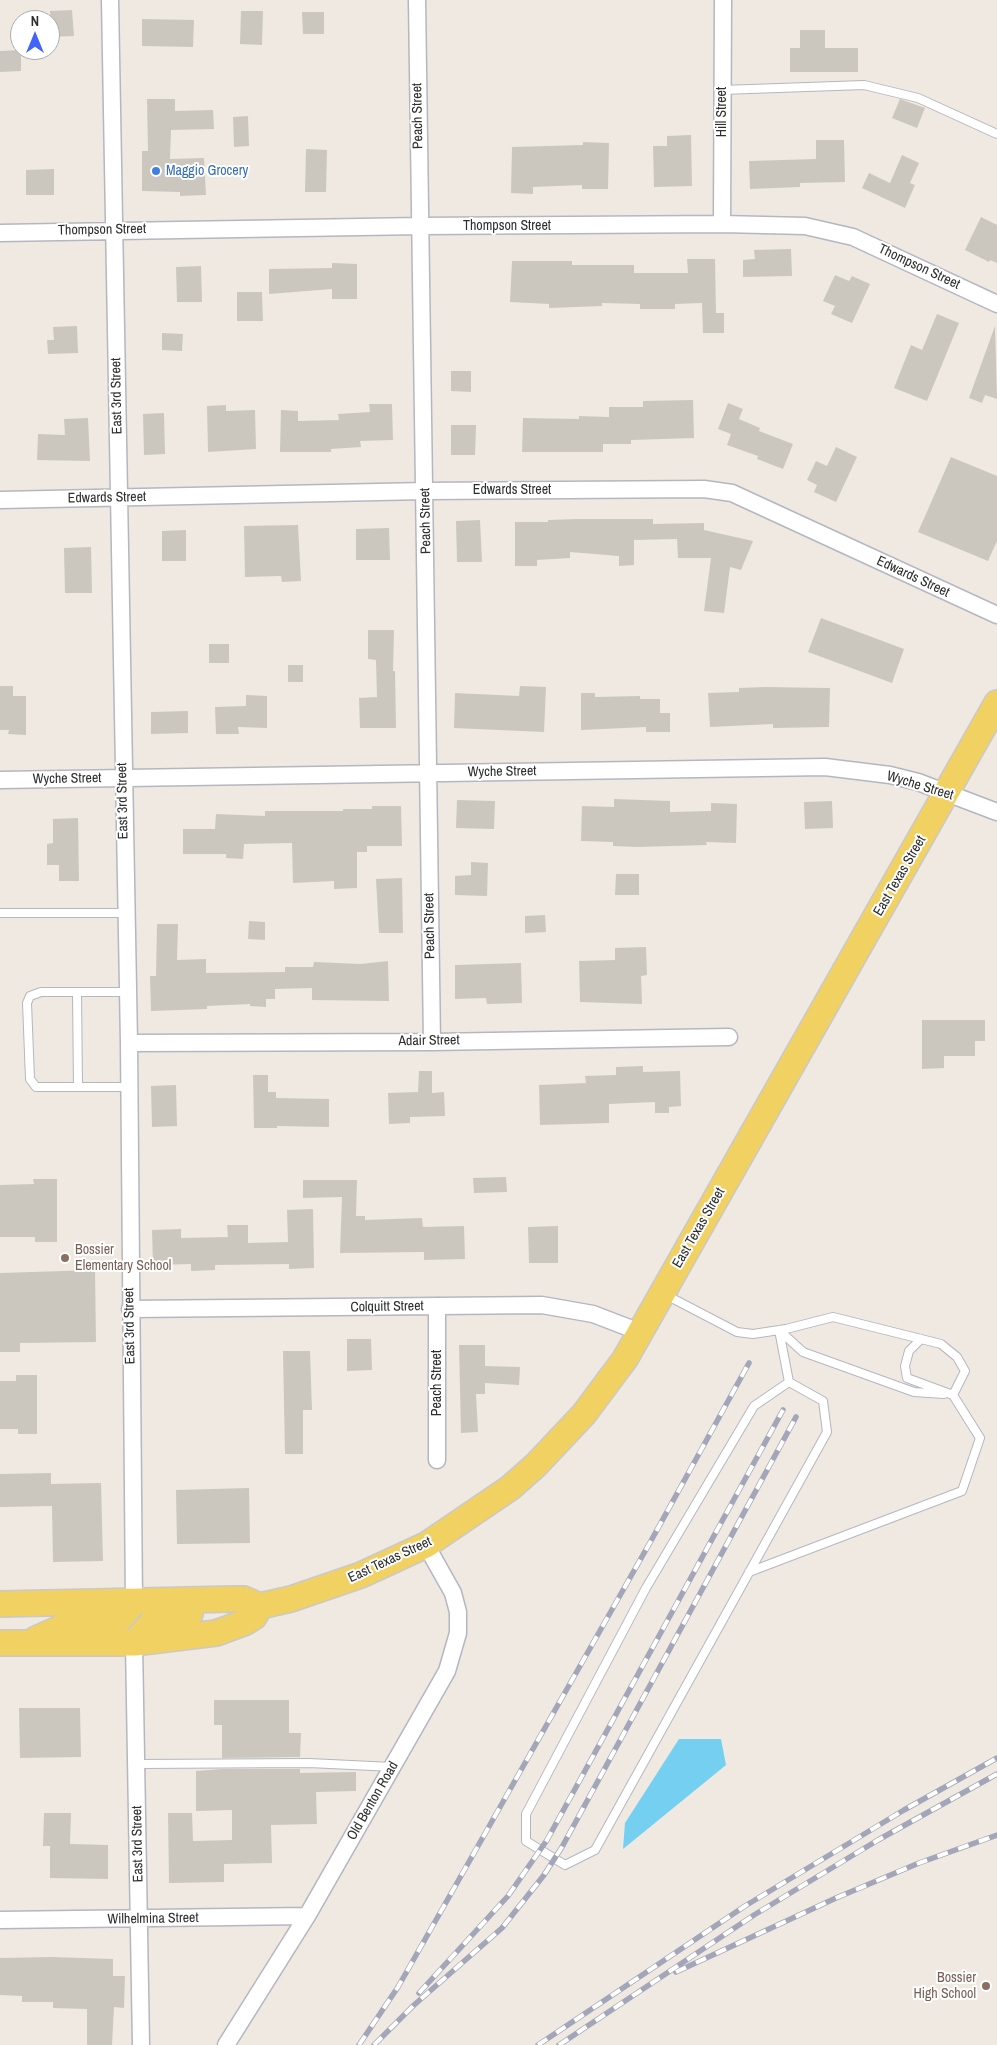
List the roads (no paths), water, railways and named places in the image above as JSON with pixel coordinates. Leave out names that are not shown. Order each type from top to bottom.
[{"type":"main road","name":"East Texas Street","points":[[260,1606],[328,1588],[388,1565],[426,1545],[510,1488],[536,1465],[584,1414],[606,1387],[640,1332],[997,703]]},
{"type":"main road","points":[[134,1643],[157,1617],[210,1612],[221,1599]]},
{"type":"main road","points":[[0,1604],[244,1599],[260,1606],[254,1617],[234,1628],[216,1633],[134,1643],[10,1644]]},
{"type":"main road","points":[[10,1644],[72,1623],[119,1620],[134,1602]]},
{"type":"street","name":"East 3rd Street","points":[[110,0],[122,778],[129,1043],[134,1602]]},
{"type":"street","name":"Peach Street","points":[[417,0],[432,1042]]},
{"type":"street","name":"Hill Street","points":[[722,224],[723,0]]},
{"type":"street","name":"Thompson Street","points":[[0,233],[420,226],[722,224],[805,226],[853,237],[997,304]]},
{"type":"street","name":"Edwards Street","points":[[0,500],[425,491],[704,489],[732,493],[997,615]]},
{"type":"street","name":"Wyche Street","points":[[0,780],[825,767],[890,775],[947,793],[997,812]]},
{"type":"street","name":"Adair Street","points":[[129,1043],[432,1042],[729,1036]]},
{"type":"street","name":"Colquitt Street","points":[[130,1309],[542,1305],[593,1314],[640,1332]]},
{"type":"street","name":"Peach Street","points":[[436,1306],[436,1460]]},
{"type":"street","name":"Old Benton Road","points":[[226,2045],[307,1916],[447,1671],[458,1633],[458,1612],[453,1593],[426,1545]]},
{"type":"street","name":"East 3rd Street","points":[[134,1643],[138,1764],[141,2045]]},
{"type":"street","name":"Wilhelmina Street","points":[[0,1920],[307,1916]]},
{"type":"lane","points":[[722,90],[864,85],[918,98],[997,134]]},
{"type":"lane","points":[[0,913],[126,914]]},
{"type":"lane","points":[[77,992],[78,1087]]},
{"type":"lane","points":[[127,992],[34,993],[27,1003],[30,1079],[32,1083],[41,1088],[129,1087]]},
{"type":"lane","points":[[662,1293],[738,1332],[753,1334],[779,1330],[833,1317],[941,1344],[958,1357],[965,1371],[953,1395]]},
{"type":"lane","points":[[779,1330],[789,1382],[823,1402],[827,1432],[595,1850],[565,1865],[526,1841],[526,1814],[646,1588],[754,1406],[789,1382]]},
{"type":"lane","points":[[779,1330],[803,1352],[914,1392],[953,1395]]},
{"type":"lane","points":[[749,1572],[962,1491],[980,1438],[953,1395],[907,1378],[905,1366],[909,1351],[920,1339]]},
{"type":"lane","points":[[138,1764],[309,1762],[393,1767]]},
{"type":"water","points":[[679,1739],[721,1739],[726,1765],[623,1849],[625,1823]]},
{"type":"railway","points":[[359,2045],[398,1987],[652,1539],[749,1363]]},
{"type":"railway","points":[[419,1993],[508,1896],[547,1840],[783,1410]]},
{"type":"railway","points":[[374,2045],[414,2005],[502,1928],[544,1875],[562,1847],[796,1417]]},
{"type":"railway","points":[[538,2045],[745,1906],[904,1810],[997,1758]]},
{"type":"railway","points":[[559,2045],[754,1915],[878,1840],[997,1774]]},
{"type":"railway","points":[[676,1972],[836,1898],[919,1863],[997,1835]]},
{"type":"place","name":"Maggio Grocery","points":[[156,171]]},
{"type":"place","name":"Bossier Elementary School","points":[[65,1258]]},
{"type":"place","name":"Bossier High School","points":[[986,1986]]}]
